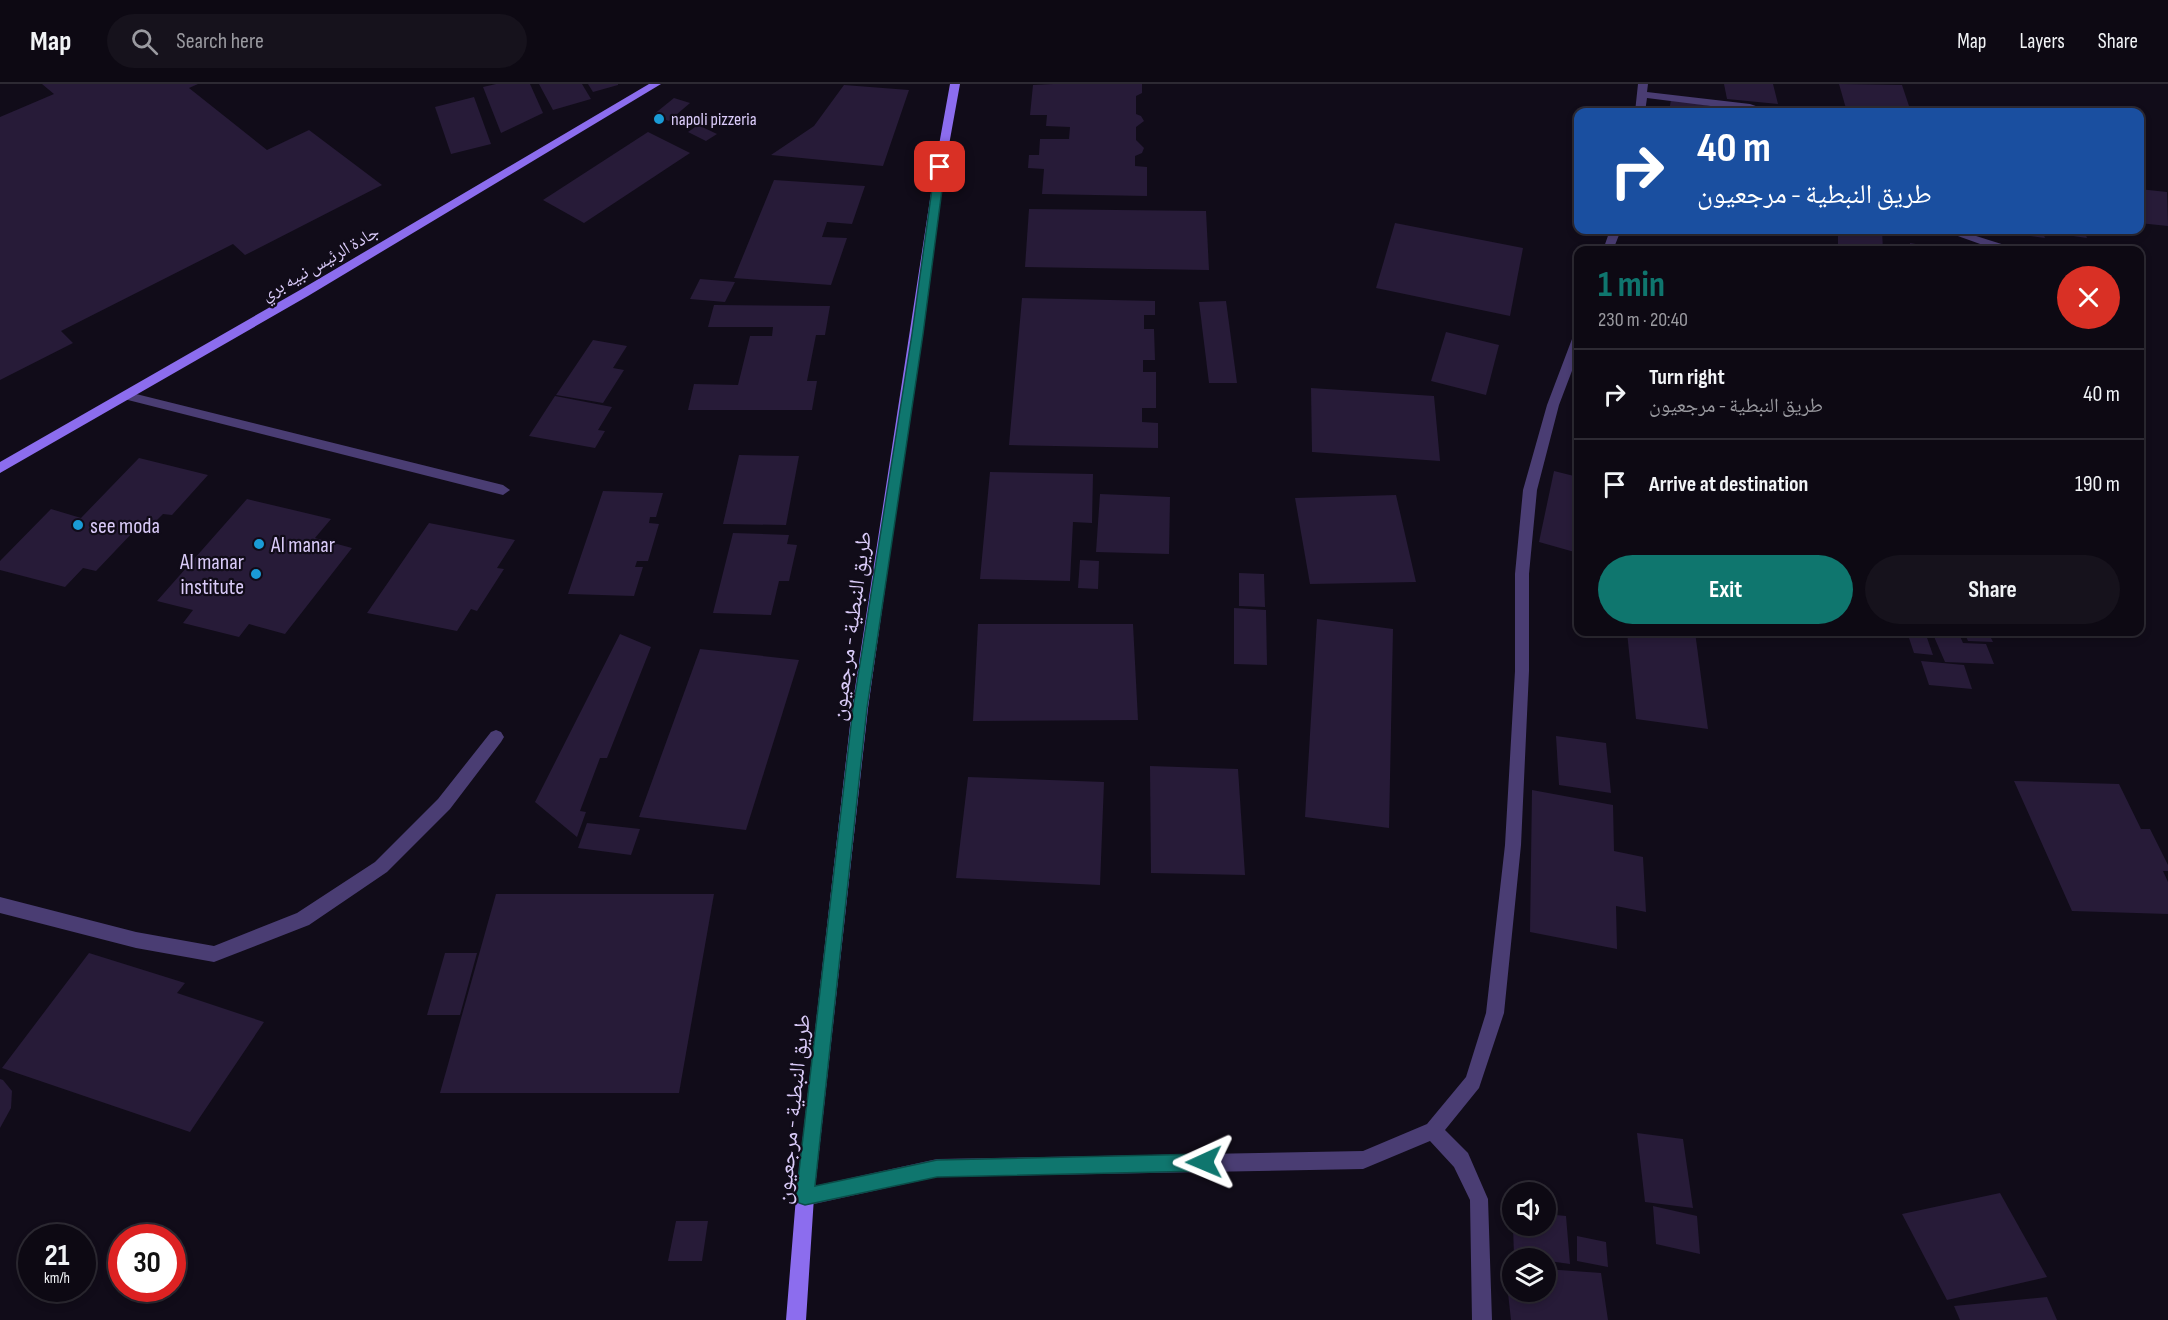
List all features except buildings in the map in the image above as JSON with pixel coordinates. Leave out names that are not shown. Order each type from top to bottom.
[{"type":"main road","name":"جادة الرئيس نبيه بري","points":[[0,468],[128,396],[656,84]]},
{"type":"main road","name":"طريق النبطية - مرجعيون","points":[[796,1320],[805,1197],[860,708],[940,167],[955,84]]},
{"type":"street","points":[[1641,108],[1643,89],[1754,108]]},
{"type":"street","points":[[1959,234],[1995,246]]},
{"type":"street","points":[[805,1197],[937,1168],[1363,1160],[1433,1131],[1473,1082],[1495,1013],[1513,845],[1522,671],[1522,574],[1530,490],[1553,405],[1574,350]]},
{"type":"street","points":[[128,396],[503,489]]},
{"type":"street","points":[[0,905],[136,940],[214,954],[303,919],[381,867],[444,804],[496,737]]},
{"type":"street","points":[[1433,1131],[1461,1160],[1479,1199],[1482,1320]]},
{"type":"place","name":"napoli pizzeria","points":[[659,119]]},
{"type":"place","name":"see moda","points":[[78,525]]},
{"type":"place","name":"Al manar","points":[[259,544]]},
{"type":"place","name":"Al manar institute","points":[[256,574]]},
{"type":"route","points":[[940,167],[860,708],[805,1197],[937,1168],[1204,1162]]}]
